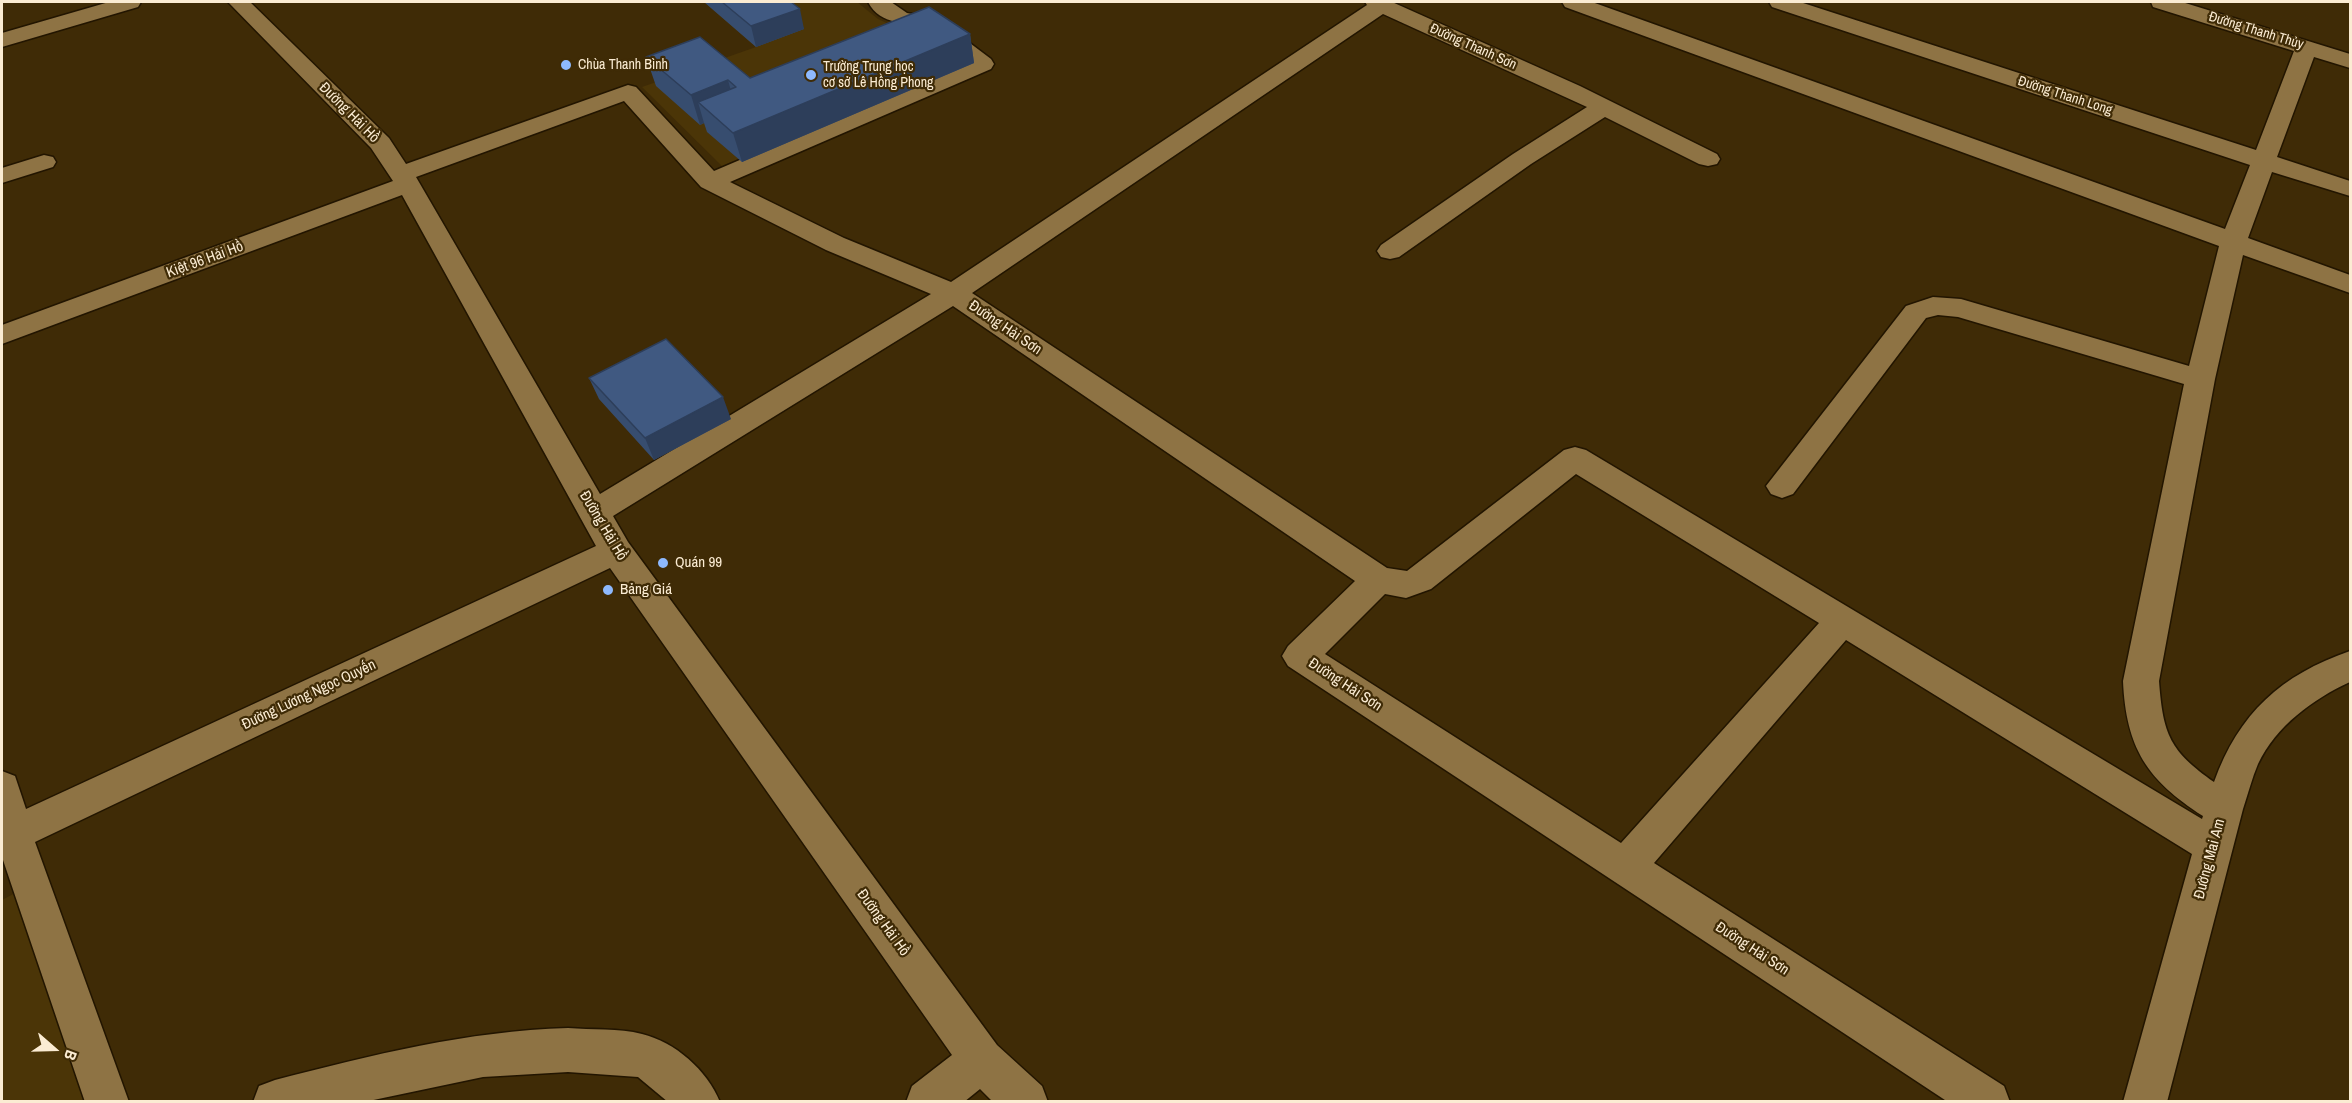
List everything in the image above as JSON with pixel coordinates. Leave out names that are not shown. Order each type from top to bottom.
[{"type":"street","points":[[2,40],[130,2]]},
{"type":"street","name":"Đường Hải Hồ","points":[[238,2],[380,143],[405,179],[616,551],[982,1060],[1026,1101]]},
{"type":"street","points":[[710,182],[983,64],[930,24],[900,18],[878,2]]},
{"type":"street","points":[[1573,2],[2350,284]]},
{"type":"street","name":"Đường Thanh Long","points":[[1780,2],[2350,189]]},
{"type":"street","name":"Đường Thanh Thủy","points":[[2161,2],[2350,61]]},
{"type":"street","points":[[594,513],[953,293],[1327,40],[1378,3]]},
{"type":"street","name":"Đường Thanh Sơn","points":[[1378,3],[1572,91],[1708,159]]},
{"type":"street","points":[[900,18],[933,6]]},
{"type":"street","points":[[2224,809],[2186,785],[2162,763],[2147,734],[2142,707],[2141,681],[2200,379],[2233,242],[2307,47]]},
{"type":"street","name":"Kiệt 96 Hải Hồ","points":[[2,335],[627,92],[710,182]]},
{"type":"street","points":[[1390,251],[1522,159],[1602,108]]},
{"type":"street","points":[[2,177],[44,162]]},
{"type":"street","name":"Đường Hải Sơn","points":[[710,182],[835,244],[953,293],[1378,579],[1300,656],[1988,1101]]},
{"type":"street","points":[[1782,486],[1916,312],[1926,307],[1943,305],[1961,308],[2200,379]]},
{"type":"street","points":[[1378,579],[1406,585],[1419,580],[1575,458],[2213,846]]},
{"type":"street","name":"Đường Lương Ngọc Quyến","points":[[7,836],[616,551]]},
{"type":"street","points":[[1624,867],[1842,621]]},
{"type":"street","name":"Đường Mai Am","points":[[2145,1101],[2213,846],[2242,757],[2269,718],[2310,684],[2350,666]]},
{"type":"street","points":[[2,788],[7,836],[107,1101]]},
{"type":"street","points":[[275,1101],[455,1059],[546,1050],[591,1050],[646,1057],[690,1090],[698,1101]]},
{"type":"street","points":[[928,1101],[982,1060]]},
{"type":"shaded area","name":"Trường Trung học cơ sở Lê Hồng Phong","points":[[704,2],[857,2],[878,19],[974,63],[724,168],[642,87],[756,47]]},
{"type":"shaded area","points":[[21,890],[106,1101],[2,1102],[2,900]]},
{"type":"building","points":[[722,2],[791,2],[800,9],[751,26]]},
{"type":"building","points":[[929,7],[970,34],[733,133],[698,102],[736,87],[728,80],[691,95],[646,57],[700,37],[750,78]]},
{"type":"building","points":[[666,339],[723,397],[645,438],[589,378]]},
{"type":"place","name":"Chùa Thanh Bình","points":[[566,65]]},
{"type":"place","name":"Trường Trung học cơ sở Lê Hồng Phong","points":[[811,75]]},
{"type":"place","name":"Quán 99","points":[[663,563]]},
{"type":"place","name":"Bảng Giá","points":[[608,590]]}]
